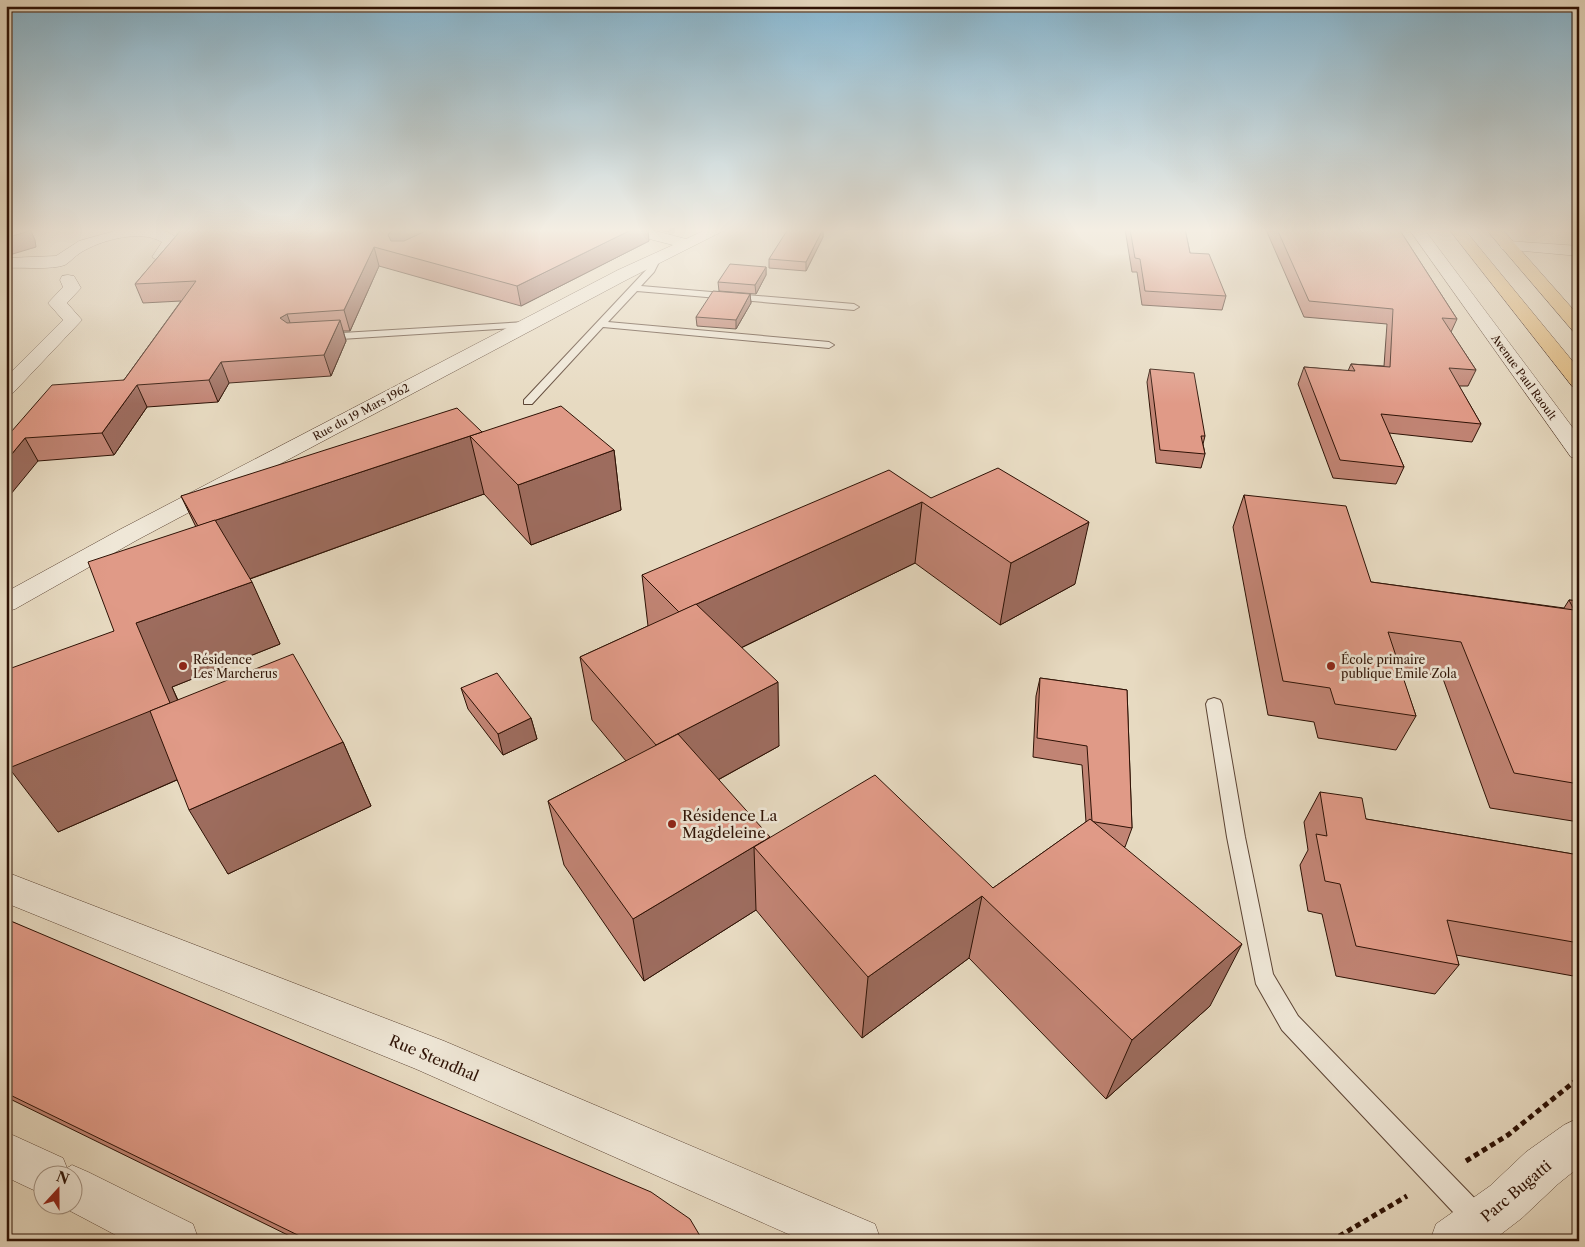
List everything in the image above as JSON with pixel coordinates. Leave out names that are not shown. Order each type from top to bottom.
[{"type":"main road","points":[[1503,287],[1579,382]]},
{"type":"main road","points":[[1544,287],[1579,327]]},
{"type":"street","points":[[6,389],[73,320],[56,303],[72,287]]},
{"type":"street","name":"Rue du 19 Mars 1962","points":[[6,603],[128,535],[600,287]]},
{"type":"street","name":"Avenue Paul Raoult","points":[[1458,287],[1579,452]]},
{"type":"street","name":"Rue Stendhal","points":[[6,887],[430,1055],[858,1241]]},
{"type":"street","name":"Parc Bugatti","points":[[1466,1231],[1506,1202],[1542,1168],[1579,1140]]},
{"type":"street","points":[[6,1154],[32,1167]]},
{"type":"street","points":[[82,1193],[176,1241]]},
{"type":"lane","points":[[528,402],[634,288],[854,307]]},
{"type":"lane","points":[[600,324],[829,346]]},
{"type":"lane","points":[[313,338],[526,325]]},
{"type":"lane","points":[[1214,704],[1236,837],[1263,977],[1290,1023],[1466,1231]]},
{"type":"building","points":[[191,287],[355,287],[344,310],[287,314],[280,318],[287,323],[340,320],[324,355],[221,362],[209,380],[137,385],[102,433],[25,438],[6,461],[6,433],[11,432],[52,385],[124,380]]},
{"type":"building","points":[[1144,287],[1222,287],[1226,296],[1145,291]]},
{"type":"building","points":[[1303,287],[1437,287],[1457,319],[1442,318],[1476,370],[1449,368],[1481,424],[1381,414],[1404,467],[1340,460],[1304,367],[1355,371],[1351,364],[1390,367],[1393,309],[1309,301]]},
{"type":"building","points":[[713,291],[750,294],[736,320],[696,317]]},
{"type":"building","points":[[1150,369],[1194,373],[1205,436],[1201,436],[1205,454],[1160,450]]},
{"type":"building","points":[[561,406],[614,450],[518,485],[470,436]]},
{"type":"building","points":[[457,408],[482,432],[198,526],[181,496]]},
{"type":"building","points":[[998,468],[1089,522],[1011,563],[922,502],[679,612],[642,575],[889,470],[931,498]]},
{"type":"building","points":[[1244,495],[1346,506],[1371,582],[1574,610],[1569,600],[1579,601],[1579,784],[1514,773],[1461,642],[1388,632],[1416,716],[1335,704],[1330,688],[1283,681]]},
{"type":"building","points":[[215,520],[252,582],[136,623],[170,703],[9,768],[6,758],[6,670],[114,631],[88,562]]},
{"type":"building","points":[[696,604],[778,682],[656,745],[580,657]]},
{"type":"building","points":[[293,654],[343,742],[189,810],[150,711]]},
{"type":"building","points":[[497,673],[531,718],[498,734],[461,688]]},
{"type":"building","points":[[1040,678],[1127,690],[1132,828],[1092,821],[1087,746],[1037,738]]},
{"type":"building","points":[[678,734],[770,837],[633,919],[548,801]]},
{"type":"building","points":[[875,775],[993,888],[1090,819],[1242,944],[1132,1040],[982,896],[868,977],[754,847]]},
{"type":"building","points":[[1320,792],[1362,798],[1366,819],[1579,855],[1579,943],[1447,920],[1459,965],[1356,946],[1340,884],[1325,881],[1316,834],[1327,836]]},
{"type":"building","points":[[6,919],[651,1192],[690,1219],[703,1241],[310,1241],[6,1093]]},
{"type":"place","name":"Résidence Les Marcherus","points":[[183,666]]},
{"type":"place","name":"École primaire publique Emile Zola","points":[[1331,666]]},
{"type":"place","name":"Résidence La Magdeleine","points":[[672,824]]}]
